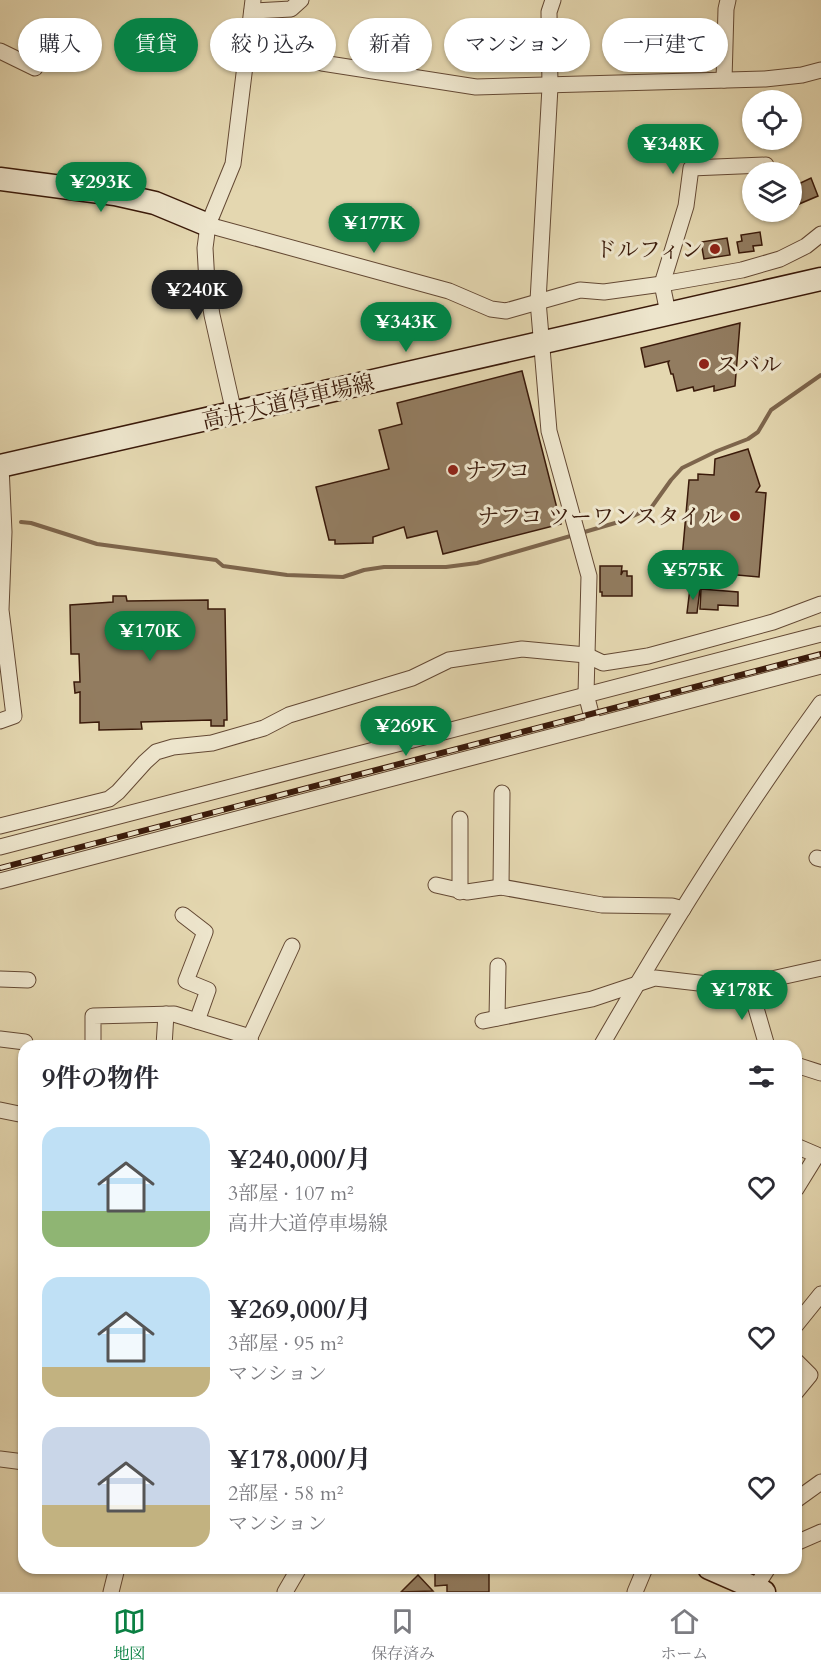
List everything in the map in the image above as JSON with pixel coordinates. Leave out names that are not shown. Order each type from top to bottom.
[{"type":"main road","points":[[0,179],[116,194],[155,202],[208,225]]},
{"type":"main road","name":"高井大道停車場線","points":[[0,466],[821,279]]},
{"type":"main road","points":[[723,1574],[760,1590]]},
{"type":"street","points":[[252,5],[291,9],[301,0]]},
{"type":"street","points":[[553,0],[549,12],[550,87],[538,302],[549,431],[589,576],[586,694],[594,725]]},
{"type":"street","points":[[724,80],[728,0]]},
{"type":"street","points":[[0,51],[18,60]]},
{"type":"street","points":[[336,65],[476,87],[550,87],[765,79],[802,75],[821,70]]},
{"type":"street","points":[[234,413],[207,283],[205,248],[208,225],[233,164],[244,72]]},
{"type":"street","points":[[668,313],[662,284],[686,206],[691,168],[742,166]]},
{"type":"street","points":[[208,225],[449,291],[490,309],[506,311],[580,290],[604,292],[742,270],[780,259],[806,246],[821,234]]},
{"type":"street","points":[[780,259],[790,286]]},
{"type":"street","points":[[0,466],[4,532],[1,610],[14,716],[0,721]]},
{"type":"street","points":[[0,826],[109,799],[156,752],[172,747],[212,743],[264,728],[289,715],[412,678],[449,660],[522,649],[586,655],[603,663],[648,656],[773,622],[821,604]]},
{"type":"street","points":[[0,847],[821,633]]},
{"type":"street","points":[[0,881],[821,666]]},
{"type":"street","points":[[604,1040],[683,909],[768,777],[821,703]]},
{"type":"street","points":[[501,887],[502,793]]},
{"type":"street","points":[[460,819],[460,892]]},
{"type":"street","points":[[436,885],[460,892],[501,887],[602,905],[672,906],[683,909]]},
{"type":"street","points":[[183,915],[205,932],[186,981],[208,990],[197,1021]]},
{"type":"street","points":[[250,1040],[292,946]]},
{"type":"street","points":[[498,966],[490,1020],[592,999],[655,978],[716,985],[749,984],[821,968]]},
{"type":"street","points":[[0,979],[28,980]]},
{"type":"street","points":[[749,984],[765,1040]]},
{"type":"street","points":[[164,1040],[166,1014]]},
{"type":"street","points":[[93,1040],[93,1016],[174,1014],[247,1040]]},
{"type":"street","points":[[0,1039],[18,1041]]},
{"type":"street","points":[[802,1067],[821,1073]]},
{"type":"street","points":[[0,1110],[18,1114]]},
{"type":"street","points":[[802,1149],[817,1155],[802,1179]]},
{"type":"street","points":[[802,1318],[821,1294]]},
{"type":"street","points":[[802,1367],[810,1375],[802,1385]]},
{"type":"street","points":[[0,1459],[18,1461]]},
{"type":"street","points":[[802,1496],[821,1482]]},
{"type":"street","points":[[802,1540],[821,1532]]},
{"type":"street","points":[[111,1592],[116,1574]]},
{"type":"street","points":[[285,1592],[296,1574]]},
{"type":"street","points":[[635,1592],[642,1574]]},
{"type":"street","points":[[760,1590],[766,1574]]},
{"type":"building","points":[[811,178],[818,196],[802,203],[802,182]]},
{"type":"building","points":[[760,232],[762,245],[753,246],[754,251],[739,253],[737,242],[742,241],[741,235]]},
{"type":"building","name":"ドルフィン","points":[[727,238],[730,255],[704,259],[701,242]]},
{"type":"building","points":[[740,323],[735,386],[714,391],[714,386],[694,391],[693,387],[677,391],[669,361],[645,367],[641,348]]},
{"type":"building","points":[[522,371],[561,524],[443,554],[437,531],[407,538],[404,527],[373,537],[373,543],[335,544],[335,540],[329,540],[316,487],[389,469],[379,430],[402,424],[397,403]]},
{"type":"building","points":[[748,449],[760,486],[756,492],[766,493],[759,577],[681,570],[689,480],[698,480],[698,474],[714,475],[715,459]]},
{"type":"building","points":[[600,566],[622,566],[621,575],[623,571],[627,571],[627,576],[632,576],[632,596],[602,596]]},
{"type":"building","points":[[690,588],[700,589],[697,613],[687,613]]},
{"type":"building","points":[[701,589],[738,592],[738,606],[718,605],[718,610],[700,609]]},
{"type":"building","points":[[113,596],[126,596],[127,601],[208,600],[208,609],[225,609],[227,720],[224,720],[224,726],[211,726],[211,720],[141,722],[142,729],[99,730],[99,722],[80,723],[80,692],[75,693],[74,682],[80,682],[79,654],[71,654],[70,605],[113,602]]},
{"type":"building","points":[[435,1574],[489,1574],[489,1592],[447,1592],[447,1585],[435,1586]]},
{"type":"building","points":[[418,1575],[433,1591],[401,1592]]},
{"type":"waterway","points":[[581,533],[622,521],[651,508],[682,468],[748,439],[758,432],[771,410],[821,375]]},
{"type":"waterway","points":[[21,522],[31,523],[97,544],[216,560],[223,566],[287,575],[343,577],[364,570],[384,567],[446,567],[477,563],[574,535]]},
{"type":"railway","points":[[0,868],[821,654]]},
{"type":"place","name":"ドルフィン","points":[[715,249]]},
{"type":"place","name":"スバル","points":[[704,364]]},
{"type":"place","name":"ナフコ","points":[[453,470]]},
{"type":"place","name":"ナフコ ツーワンスタイル","points":[[735,516]]}]
